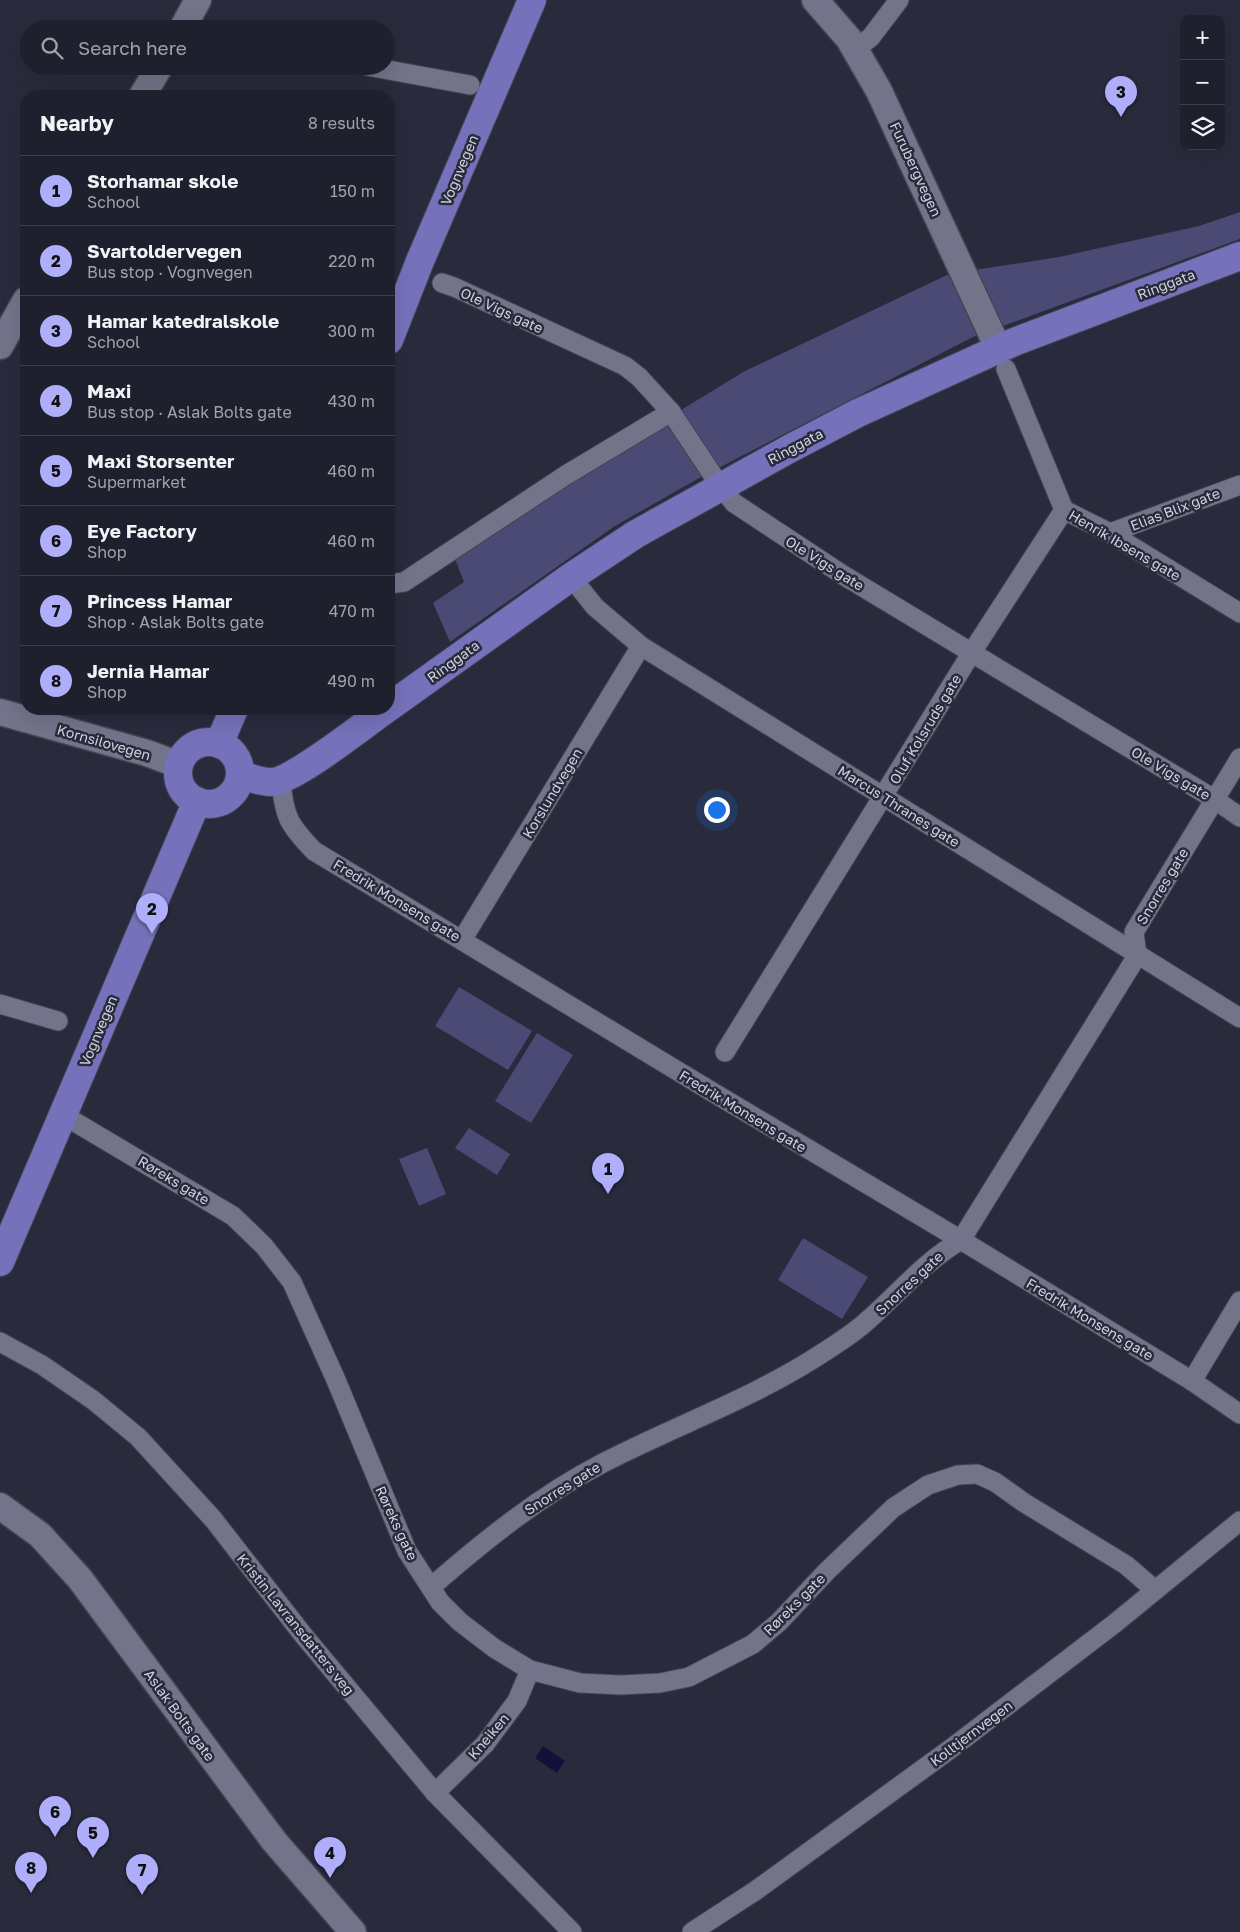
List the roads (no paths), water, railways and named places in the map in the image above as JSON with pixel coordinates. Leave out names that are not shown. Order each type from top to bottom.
[{"type":"main road","points":[[187,20],[198,0]]},
{"type":"main road","name":"Vognvegen","points":[[395,325],[420,261],[532,0]]},
{"type":"main road","name":"Furubergvegen","points":[[815,0],[856,49],[879,91],[1002,359]]},
{"type":"main road","points":[[146,90],[155,75]]},
{"type":"main road","name":"Ringgata","points":[[395,703],[571,577],[636,534],[720,486],[858,413],[1002,359],[1023,338],[1240,256]]},
{"type":"main road","points":[[0,346],[20,311]]},
{"type":"main road","name":"Kornsilovegen","points":[[0,712],[147,753],[179,765]]},
{"type":"main road","points":[[219,744],[231,715]]},
{"type":"main road","name":"Ringgata","points":[[281,781],[302,769],[378,715]]},
{"type":"main road","points":[[201,743],[219,744],[230,750],[238,761],[240,775],[236,788],[227,798],[209,804],[197,801],[188,796],[182,789],[178,774],[182,757],[193,746],[201,743]]},
{"type":"main road","points":[[240,775],[270,782],[281,781]]},
{"type":"main road","name":"Vognvegen","points":[[0,1262],[197,801]]},
{"type":"main road","name":"Aslak Bolts gate","points":[[0,1506],[40,1535],[80,1579],[274,1842],[353,1932]]},
{"type":"street","points":[[856,49],[871,37],[899,0]]},
{"type":"street","points":[[395,71],[470,85]]},
{"type":"street","name":"Ole Vigs gate","points":[[442,283],[625,366],[671,412],[720,486],[734,503],[784,537],[1214,799],[1240,817]]},
{"type":"street","name":"Henrik Ibsens gate","points":[[1002,359],[1064,510],[1110,533],[1240,613]]},
{"type":"street","points":[[395,583],[404,582],[566,475],[671,412]]},
{"type":"street","name":"Elias Blix gate","points":[[1110,533],[1240,485]]},
{"type":"street","name":"Oluf Kolsruds gate","points":[[725,1052],[972,652],[1064,510]]},
{"type":"street","name":"Marcus Thranes gate","points":[[571,577],[595,607],[641,646],[884,796],[1137,956],[1240,1018]]},
{"type":"street","name":"Korslundvegen","points":[[462,940],[641,646]]},
{"type":"street","name":"Snorres gate","points":[[430,1587],[486,1539],[542,1498],[600,1464],[751,1394],[821,1354],[866,1323],[942,1251],[961,1240],[1137,956],[1134,932],[1240,758]]},
{"type":"street","name":"Fredrik Monsens gate","points":[[281,781],[283,807],[294,831],[314,851],[714,1094],[961,1240],[1192,1381],[1240,1414]]},
{"type":"street","points":[[0,1004],[58,1021]]},
{"type":"street","name":"Røreks gate","points":[[63,1117],[84,1127],[233,1216],[264,1246],[292,1282],[336,1380],[407,1551],[440,1602],[460,1622],[494,1648],[530,1670],[580,1683],[621,1685],[660,1683],[689,1677],[753,1644],[779,1622],[827,1571],[893,1508],[928,1485],[958,1475],[978,1474],[995,1482],[1023,1502],[1126,1565],[1155,1590]]},
{"type":"street","points":[[1192,1381],[1240,1301]]},
{"type":"street","name":"Kristin Lavransdatters veg","points":[[0,1342],[42,1365],[93,1400],[138,1437],[212,1519],[304,1636],[435,1793],[572,1932]]},
{"type":"street","name":"Kolltjernvegen","points":[[692,1932],[755,1891],[949,1750],[1114,1624],[1240,1521]]},
{"type":"street","name":"Kneiken","points":[[435,1793],[484,1744],[517,1701],[530,1670]]},
{"type":"place","name":"Hamar katedralskole","points":[[1121,117]]},
{"type":"place","name":"Svartoldervegen","points":[[152,934]]},
{"type":"place","name":"Storhamar skole","points":[[608,1194]]},
{"type":"place","name":"Eye Factory","points":[[55,1837]]},
{"type":"place","name":"Maxi Storsenter","points":[[93,1858]]},
{"type":"place","name":"Maxi","points":[[330,1878]]},
{"type":"place","name":"Jernia Hamar","points":[[31,1893]]},
{"type":"place","name":"Princess Hamar","points":[[142,1895]]}]
